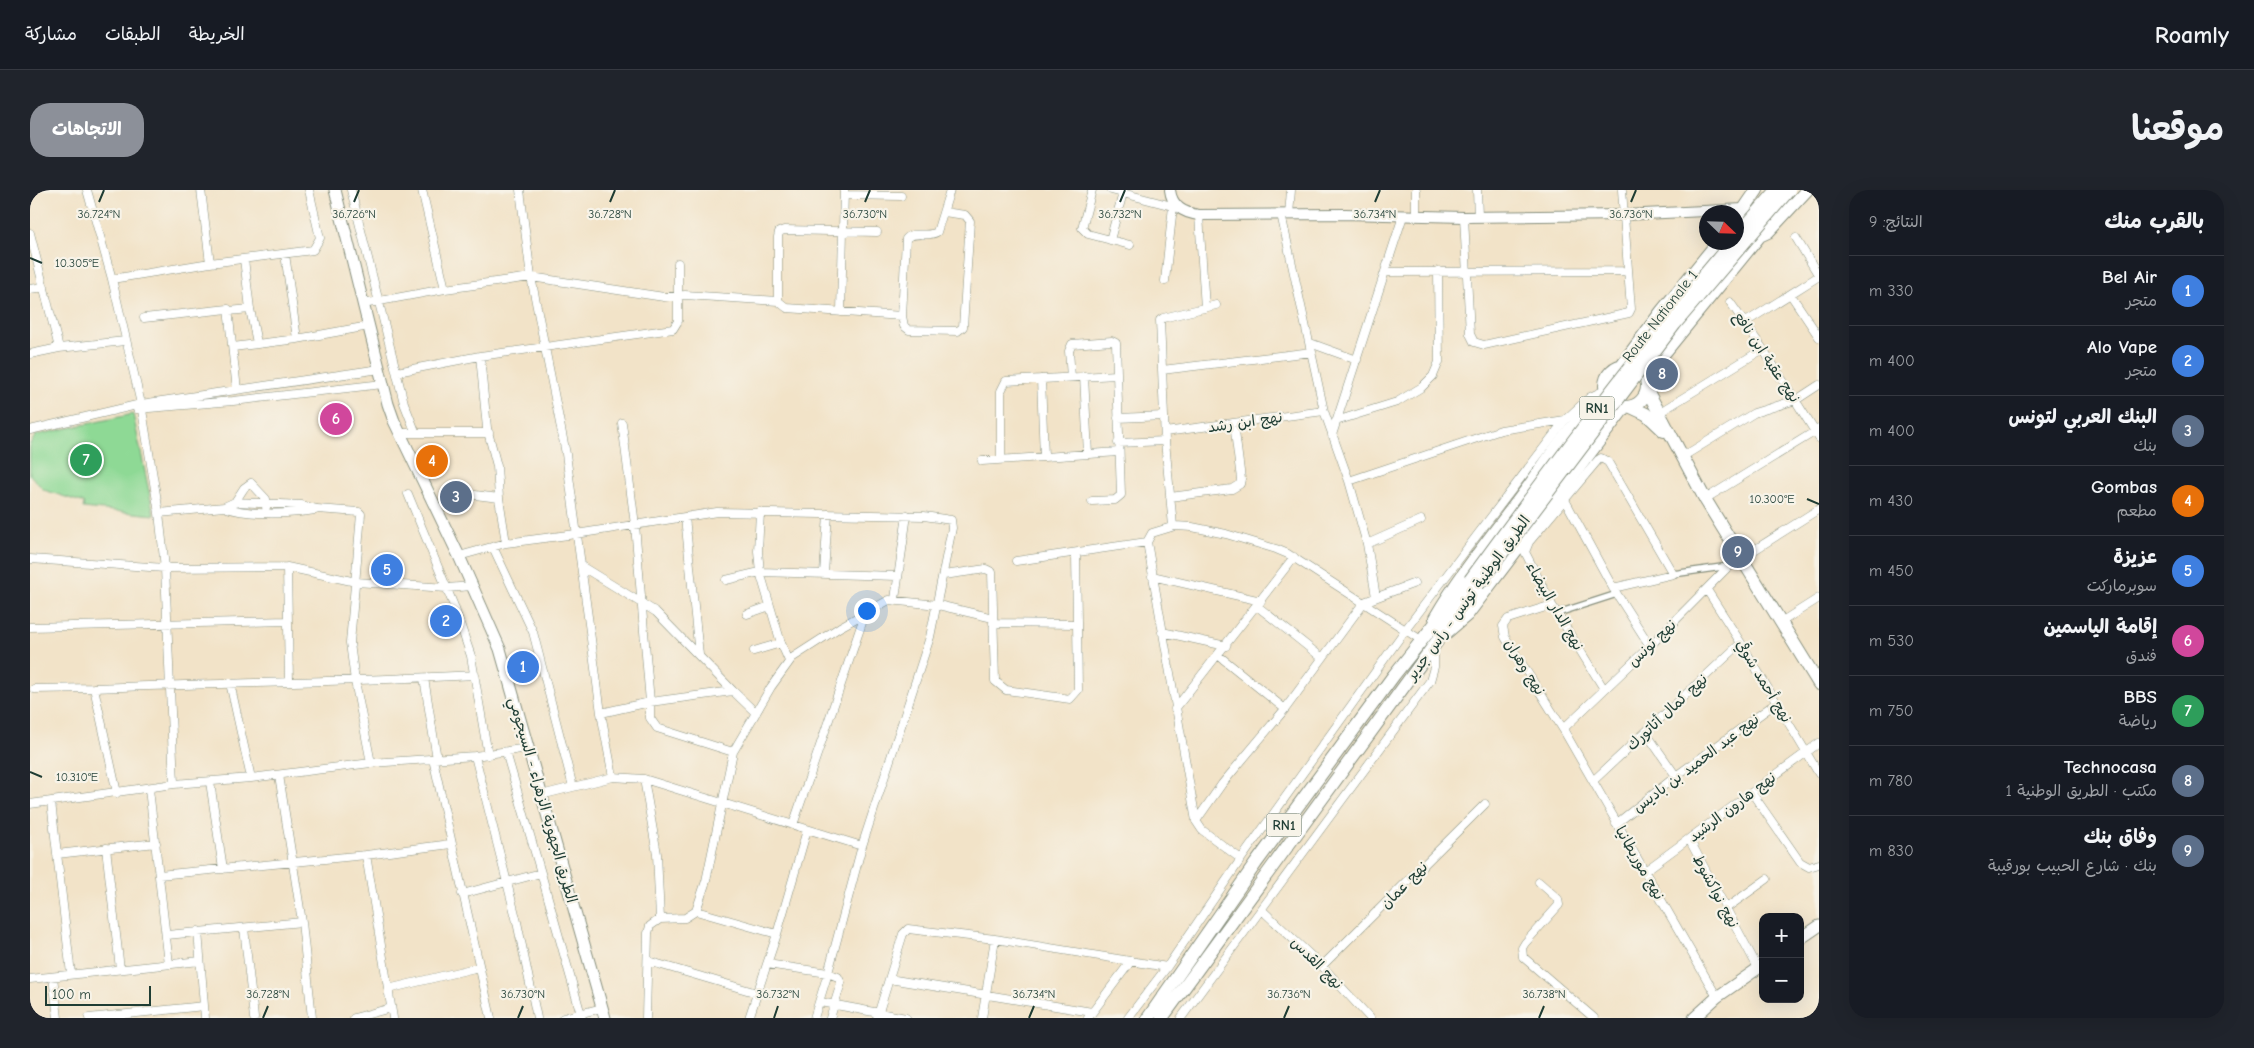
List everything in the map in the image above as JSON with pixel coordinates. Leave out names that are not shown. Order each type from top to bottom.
[{"type":"main road","name":"الطريق الجهوية الزهراء - السيجومي","points":[[335,190],[394,422],[459,556],[500,649],[604,1013]]},
{"type":"main road","points":[[1744,210],[1756,190]]},
{"type":"main road","points":[[1744,228],[1777,190]]},
{"type":"main road","name":"الطريق الوطنية تونس - رأس جدير","points":[[1148,1018],[1256,863],[1675,324],[1789,190]]},
{"type":"main road","points":[[1744,232],[1751,237],[1758,238],[1765,235],[1810,190]]},
{"type":"main road","name":"RN1","points":[[1621,366],[1608,375],[1606,392],[1614,404],[1628,407],[1641,401],[1661,357],[1758,238]]},
{"type":"main road","name":"Route Nationale 1","points":[[1621,366],[1661,312],[1711,250]]},
{"type":"main road","name":"الطريق الوطنية تونس - رأس جدير","points":[[1474,582],[1576,436],[1663,324],[1725,250]]},
{"type":"main road","points":[[1621,366],[1636,368],[1646,379],[1647,389],[1705,499],[1819,684]]},
{"type":"main road","points":[[1429,640],[1452,588],[1566,435],[1606,392]]},
{"type":"main road","points":[[1429,640],[1467,615],[1628,407],[1654,420],[1676,444]]},
{"type":"main road","name":"الطريق الوطنية تونس - رأس جدير","points":[[1162,1018],[1429,640]]},
{"type":"main road","points":[[1804,936],[1819,926]]},
{"type":"main road","points":[[1701,1015],[1717,998],[1759,967]]},
{"type":"street","points":[[87,190],[112,278],[159,513],[165,568],[174,784]]},
{"type":"street","points":[[201,190],[210,263]]},
{"type":"street","points":[[112,278],[313,250],[320,238],[309,190]]},
{"type":"street","points":[[350,190],[404,403],[415,431]]},
{"type":"street","points":[[422,190],[445,289]]},
{"type":"street","points":[[520,190],[531,277],[566,454],[600,713],[613,777]]},
{"type":"street","points":[[944,212],[965,215],[970,222],[963,327],[958,331],[911,330],[905,328],[902,316],[906,239],[911,235],[935,234],[940,227],[944,212],[950,190]]},
{"type":"street","points":[[1092,190],[1082,230],[1088,234],[1130,245]]},
{"type":"street","points":[[1111,190],[1200,215],[1345,214],[1464,217],[1699,215]]},
{"type":"street","points":[[1165,281],[1176,207],[1170,190]]},
{"type":"street","points":[[1291,190],[1285,214],[1324,411],[1349,481],[1367,544],[1376,598]]},
{"type":"street","points":[[1416,190],[1416,216]]},
{"type":"street","points":[[1477,190],[1478,217]]},
{"type":"street","points":[[1464,217],[1471,338],[1480,345],[1628,314],[1631,309],[1622,190]]},
{"type":"street","points":[[841,312],[844,192],[901,196]]},
{"type":"street","points":[[1110,240],[1123,193]]},
{"type":"street","points":[[1200,215],[1205,308]]},
{"type":"street","points":[[1332,434],[1403,216]]},
{"type":"street","points":[[778,302],[778,237],[780,232],[784,230],[877,232]]},
{"type":"street","points":[[30,233],[59,348]]},
{"type":"street","points":[[1746,322],[1819,276],[1796,238]]},
{"type":"street","points":[[286,254],[297,339]]},
{"type":"street","points":[[244,259],[250,309],[257,343]]},
{"type":"street","points":[[397,372],[480,356],[673,329],[678,321],[676,296],[678,263]]},
{"type":"street","points":[[1336,420],[1397,402],[1422,387],[1433,376],[1439,362],[1438,271]]},
{"type":"street","points":[[1386,272],[1628,271]]},
{"type":"street","points":[[363,304],[445,289],[531,277],[657,296],[778,302],[787,308],[902,316]]},
{"type":"street","points":[[30,289],[44,287]]},
{"type":"street","points":[[1790,295],[1819,337]]},
{"type":"street","name":"نهج عقبة ابن نافع","points":[[1730,302],[1746,322],[1818,433]]},
{"type":"street","points":[[1173,526],[1165,436],[1160,323],[1161,319],[1216,305]]},
{"type":"street","points":[[144,318],[226,309],[229,311],[250,309]]},
{"type":"street","points":[[229,311],[237,390]]},
{"type":"street","points":[[233,347],[297,339],[369,326]]},
{"type":"street","points":[[30,354],[59,348],[125,341]]},
{"type":"street","points":[[1071,377],[1069,351],[1072,344],[1112,341],[1117,345],[1120,496],[1112,500],[1092,501]]},
{"type":"street","points":[[1310,343],[1357,360]]},
{"type":"street","points":[[1660,412],[1763,349]]},
{"type":"street","points":[[1162,370],[1312,352]]},
{"type":"street","points":[[480,356],[489,433],[497,466],[499,498],[506,543]]},
{"type":"street","points":[[30,430],[138,407],[380,369]]},
{"type":"street","points":[[1001,459],[1001,394],[1003,383],[1009,380],[1117,375]]},
{"type":"street","points":[[1084,376],[1088,454]]},
{"type":"street","points":[[1041,379],[1044,457]]},
{"type":"street","points":[[138,407],[383,384]]},
{"type":"street","points":[[1682,456],[1754,413],[1796,400],[1819,385]]},
{"type":"street","points":[[1128,1018],[1167,967],[1241,859],[1406,630],[1565,420],[1590,397],[1606,392]]},
{"type":"street","name":"نهج ابن رشد","points":[[1118,443],[1324,411]]},
{"type":"street","points":[[1118,418],[1164,416]]},
{"type":"street","points":[[1349,481],[1501,430],[1565,420]]},
{"type":"street","points":[[622,423],[635,525],[650,718],[657,728],[733,752]]},
{"type":"street","points":[[1170,497],[1232,489],[1240,484],[1241,478],[1234,424]]},
{"type":"street","points":[[400,433],[415,431],[489,433]]},
{"type":"street","points":[[1705,499],[1818,433]]},
{"type":"street","points":[[982,461],[1119,452]]},
{"type":"street","name":"نهج الدار البيضاء","points":[[1604,689],[1552,605],[1525,552],[1529,542],[1598,460],[1604,459],[1608,462],[1673,574]]},
{"type":"street","points":[[235,502],[244,488],[251,483],[260,491],[266,503],[267,512]]},
{"type":"street","points":[[408,494],[467,641],[475,675],[488,755]]},
{"type":"street","points":[[475,495],[499,498]]},
{"type":"street","points":[[1565,500],[1615,591],[1650,646]]},
{"type":"street","points":[[159,513],[224,507],[235,502],[302,505],[317,509],[359,512],[361,514],[350,643],[370,763]]},
{"type":"street","points":[[224,507],[235,511],[267,512],[302,512],[317,509]]},
{"type":"street","name":"نهج تونس","points":[[1564,729],[1707,590],[1729,566],[1819,509]]},
{"type":"street","points":[[459,556],[506,543],[730,511],[907,515],[943,518],[952,522],[938,605],[919,674],[862,846],[814,1018]]},
{"type":"street","points":[[760,512],[758,551],[760,572],[781,644],[789,661]]},
{"type":"street","points":[[824,574],[828,514]]},
{"type":"street","points":[[895,599],[907,515]]},
{"type":"street","points":[[685,517],[700,655]]},
{"type":"street","points":[[1367,544],[1421,520]]},
{"type":"street","points":[[1181,1018],[1430,681],[1434,667],[1429,640],[1406,630],[1294,558],[1266,545],[1226,534],[1192,527],[1173,526],[1152,533],[1147,542],[1196,821],[1202,830],[1241,859]]},
{"type":"street","points":[[1016,561],[1076,554],[1147,542]]},
{"type":"street","points":[[493,547],[533,632],[573,787]]},
{"type":"street","points":[[944,575],[990,569],[992,574],[995,681],[1006,690],[1063,700],[1073,698],[1078,690],[1076,554]]},
{"type":"street","points":[[1175,708],[1294,558]]},
{"type":"street","points":[[30,559],[165,568],[287,567],[356,582],[447,588],[472,586]]},
{"type":"street","points":[[581,566],[656,612],[756,712]]},
{"type":"street","points":[[1558,613],[1615,591],[1673,574],[1729,566]]},
{"type":"street","points":[[287,567],[289,682]]},
{"type":"street","points":[[726,580],[760,572],[897,576]]},
{"type":"street","points":[[1152,576],[1259,604],[1321,658]]},
{"type":"street","points":[[1196,821],[1222,784],[1285,709],[1364,602],[1415,583]]},
{"type":"street","name":"نهج أحمد شوقي","points":[[1707,590],[1819,774]]},
{"type":"street","points":[[1781,622],[1819,598]]},
{"type":"street","points":[[646,1018],[650,926],[660,919],[685,918],[696,911],[706,881],[733,752],[789,661],[810,645],[883,603],[895,599],[938,605],[993,621],[1076,624]]},
{"type":"street","name":"نهج وهران","points":[[1552,605],[1508,618],[1503,630],[1505,637],[1564,729]]},
{"type":"street","points":[[747,614],[770,606]]},
{"type":"street","points":[[793,825],[865,614]]},
{"type":"street","points":[[30,627],[287,621]]},
{"type":"street","points":[[1162,632],[1226,646]]},
{"type":"street","name":"نهج كمال أتاتورك","points":[[1593,780],[1646,733],[1741,643]]},
{"type":"street","points":[[754,650],[781,644]]},
{"type":"street","points":[[1218,655],[1285,709]]},
{"type":"street","points":[[34,689],[355,681],[475,675]]},
{"type":"street","points":[[424,678],[435,759],[451,844],[491,1018]]},
{"type":"street","points":[[230,683],[251,778]]},
{"type":"street","points":[[94,688],[117,793]]},
{"type":"street","points":[[600,713],[650,702],[733,691]]},
{"type":"street","name":"نهج عبد الحميد بن باديس","points":[[1616,824],[1676,776],[1776,703]]},
{"type":"street","name":"نهج موريطانيا","points":[[1564,729],[1616,824],[1717,998]]},
{"type":"street","points":[[1646,733],[1676,776]]},
{"type":"street","name":"نهج هارون الرشيد","points":[[1645,871],[1819,743]]},
{"type":"street","points":[[30,804],[149,789],[174,784],[279,775],[370,763],[488,755],[527,748]]},
{"type":"street","points":[[506,752],[582,1016]]},
{"type":"street","points":[[475,756],[507,882],[537,1018]]},
{"type":"street","points":[[279,775],[302,922],[312,1018]]},
{"type":"street","points":[[541,795],[613,777],[644,779],[862,846]]},
{"type":"street","points":[[644,779],[658,854],[660,919]]},
{"type":"street","points":[[210,782],[223,869]]},
{"type":"street","points":[[149,789],[169,964]]},
{"type":"street","points":[[1752,792],[1804,866],[1809,867],[1819,864]]},
{"type":"street","points":[[50,802],[71,974]]},
{"type":"street","name":"نهج عمان","points":[[1322,966],[1486,804]]},
{"type":"street","points":[[749,1018],[777,934],[807,830]]},
{"type":"street","name":"نهج نواكشوط","points":[[1689,839],[1726,909],[1759,963]]},
{"type":"street","points":[[57,854],[156,843]]},
{"type":"street","points":[[159,875],[366,855],[451,844]]},
{"type":"street","points":[[106,848],[120,969]]},
{"type":"street","points":[[366,855],[393,1018]]},
{"type":"street","points":[[462,894],[541,873]]},
{"type":"street","points":[[1726,909],[1767,879]]},
{"type":"street","points":[[1539,882],[1558,899],[1559,905],[1525,943],[1522,948],[1523,957],[1594,1018]]},
{"type":"street","name":"نهج القدس","points":[[1262,910],[1322,966],[1370,1018]]},
{"type":"street","points":[[696,911],[777,934]]},
{"type":"street","points":[[167,935],[302,922]]},
{"type":"street","points":[[244,928],[254,1018]]},
{"type":"street","points":[[877,1016],[903,934],[908,929],[995,939],[1167,967]]},
{"type":"street","points":[[198,931],[205,1018]]},
{"type":"street","points":[[982,1018],[995,939]]},
{"type":"street","points":[[30,979],[200,961]]},
{"type":"street","points":[[648,961],[757,994]]},
{"type":"street","points":[[889,978],[985,994],[1090,1015],[1131,961]]},
{"type":"street","points":[[767,964],[828,973],[838,977],[841,983],[830,1018]]},
{"type":"street","points":[[388,989],[479,968]]},
{"type":"street","points":[[53,976],[58,1018]]},
{"type":"street","points":[[820,1002],[877,1016],[906,1018]]},
{"type":"street","points":[[89,1018],[204,1006]]},
{"type":"street","points":[[354,1018],[391,1008]]},
{"type":"street","points":[[563,1018],[604,1013]]},
{"type":"green space","points":[[133,414],[154,515],[83,508],[84,503],[44,490],[30,475],[30,444],[36,435]]},
{"type":"place","name":"Technocasa","points":[[1662,374]]},
{"type":"place","name":"إقامة الياسمين","points":[[336,419]]},
{"type":"place","name":"BBS","points":[[86,460]]},
{"type":"place","name":"Gombas","points":[[432,461]]},
{"type":"place","name":"البنك العربي لتونس","points":[[456,497]]},
{"type":"place","name":"وفاق بنك","points":[[1738,552]]},
{"type":"place","name":"عزيزة","points":[[387,570]]},
{"type":"place","name":"Alo Vape","points":[[446,621]]},
{"type":"place","name":"Bel Air","points":[[523,667]]}]
